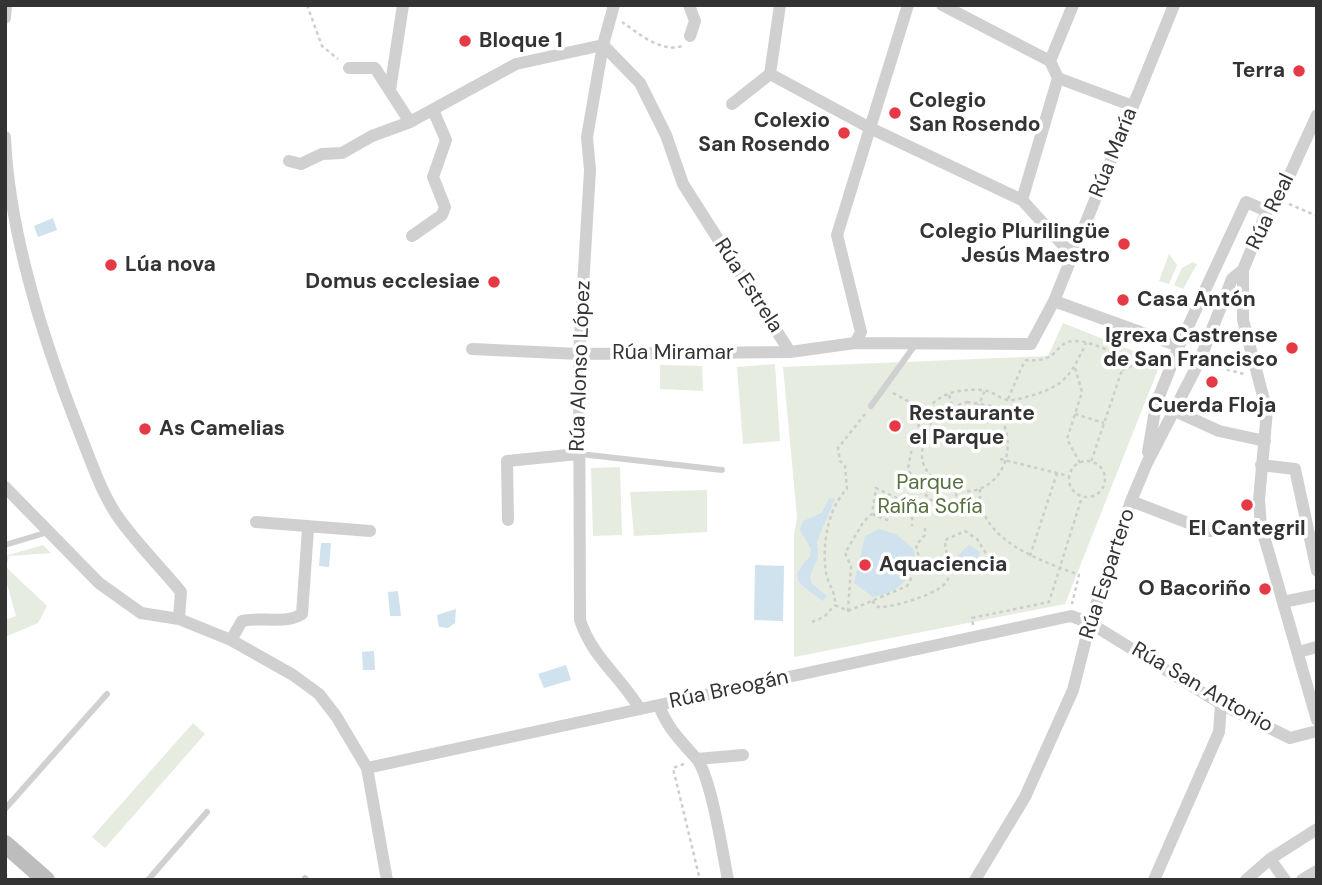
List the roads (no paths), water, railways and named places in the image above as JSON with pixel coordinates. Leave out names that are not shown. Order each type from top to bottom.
[{"type":"main road","points":[[5,844],[46,880]]},
{"type":"street","points":[[5,18],[6,5]]},
{"type":"street","points":[[390,90],[402,5]]},
{"type":"street","points":[[689,5],[695,21],[690,36]]},
{"type":"street","points":[[732,104],[770,74],[780,5]]},
{"type":"street","points":[[855,343],[861,332],[837,235],[908,5]]},
{"type":"street","points":[[942,5],[1050,61],[1058,78],[1022,200]]},
{"type":"street","points":[[1050,61],[1073,5]]},
{"type":"street","name":"Rúa María","points":[[1054,301],[1174,5]]},
{"type":"street","name":"Rúa Alonso López","points":[[612,10],[587,137],[590,170],[579,354],[580,620],[587,643],[627,687],[640,709]]},
{"type":"street","points":[[289,161],[301,164],[323,154],[342,153],[372,136],[433,110],[516,64],[603,45]]},
{"type":"street","name":"Rúa Estrela","points":[[603,45],[640,83],[666,135],[683,184],[790,352],[855,343],[1031,344],[1054,301]]},
{"type":"street","points":[[349,68],[375,68],[410,121]]},
{"type":"street","points":[[770,74],[870,128],[1022,200],[1072,255]]},
{"type":"street","points":[[1058,78],[1133,106]]},
{"type":"street","points":[[412,236],[442,215],[445,207],[433,177],[446,140],[433,110]]},
{"type":"street","name":"Rúa Real","points":[[1243,270],[1267,211],[1286,183],[1317,115]]},
{"type":"street","points":[[5,137],[6,168],[27,268],[62,389],[95,473],[116,514],[181,592],[179,619]]},
{"type":"street","points":[[1147,463],[1156,404],[1179,346],[1246,202],[1267,211]]},
{"type":"street","points":[[1243,270],[1243,320],[1267,411],[1261,466],[1261,526],[1316,715]]},
{"type":"street","name":"Rúa Espartero","points":[[975,880],[1025,797],[1068,702],[1090,623],[1131,501],[1147,463],[1199,362],[1232,279],[1243,270]]},
{"type":"street","points":[[1054,301],[1179,346]]},
{"type":"street","name":"Rúa Miramar","points":[[472,349],[579,354],[790,352]]},
{"type":"street","points":[[1175,411],[1219,431],[1265,440]]},
{"type":"street","points":[[508,520],[507,461],[578,454]]},
{"type":"street","points":[[1261,466],[1295,469],[1317,571]]},
{"type":"street","points":[[5,488],[99,583],[141,613],[179,619],[231,640],[320,694],[367,768],[387,880]]},
{"type":"street","points":[[1131,501],[1209,531],[1261,526]]},
{"type":"street","points":[[256,522],[308,529],[370,531]]},
{"type":"street","points":[[231,640],[242,621],[255,618],[293,620],[302,614],[308,529]]},
{"type":"street","points":[[1283,602],[1317,595]]},
{"type":"street","name":"Rúa Breogán","points":[[367,768],[1071,616],[1090,623]]},
{"type":"street","name":"Rúa San Antonio","points":[[1090,623],[1221,704],[1290,738],[1317,731]]},
{"type":"street","points":[[1298,652],[1317,647]]},
{"type":"street","points":[[1154,880],[1219,732],[1221,704]]},
{"type":"street","points":[[659,705],[674,735],[688,753],[697,759],[709,790],[728,880]]},
{"type":"street","points":[[697,759],[743,755]]},
{"type":"street","points":[[1246,880],[1270,859],[1317,829]]},
{"type":"street","points":[[1270,859],[1285,880]]},
{"type":"street","points":[[1302,880],[1317,871]]},
{"type":"lane","points":[[871,405],[916,344]]},
{"type":"lane","points":[[578,454],[722,470]]},
{"type":"lane","points":[[5,545],[48,532]]},
{"type":"lane","points":[[5,809],[107,694]]},
{"type":"lane","points":[[148,880],[207,812]]},
{"type":"water","points":[[53,218],[57,230],[38,237],[34,226]]},
{"type":"water","points":[[829,498],[835,499],[817,541],[818,557],[810,576],[811,583],[827,596],[823,601],[799,582],[799,571],[810,557],[811,549],[800,530],[803,521],[822,513]]},
{"type":"water","points":[[879,529],[896,534],[914,550],[915,559],[910,575],[904,582],[890,592],[873,597],[854,583],[865,536]]},
{"type":"water","points":[[321,543],[331,543],[329,567],[319,566]]},
{"type":"water","points":[[969,545],[980,552],[975,567],[951,575],[931,567],[935,560],[955,558]]},
{"type":"water","points":[[755,565],[784,566],[783,621],[754,620]]},
{"type":"water","points":[[398,591],[401,616],[390,616],[388,592]]},
{"type":"water","points":[[456,609],[455,623],[448,628],[439,627],[437,615]]},
{"type":"water","points":[[374,651],[375,670],[363,670],[362,652]]},
{"type":"water","points":[[566,665],[571,680],[544,688],[538,674]]},
{"type":"place","name":"Bloque 1","points":[[465,41]]},
{"type":"place","name":"Terra","points":[[1299,71]]},
{"type":"place","name":"Colegio San Rosendo","points":[[895,113]]},
{"type":"place","name":"Colexio San Rosendo","points":[[844,133]]},
{"type":"place","name":"Colegio Plurilingüe Jesús Maestro","points":[[1124,244]]},
{"type":"place","name":"Lúa nova","points":[[111,265]]},
{"type":"place","name":"Domus ecclesiae","points":[[494,282]]},
{"type":"place","name":"Casa Antón","points":[[1123,300]]},
{"type":"place","name":"Igrexa Castrense de San Francisco","points":[[1292,348]]},
{"type":"place","name":"Cuerda Floja","points":[[1212,382]]},
{"type":"place","name":"Restaurante el Parque","points":[[895,426]]},
{"type":"place","name":"As Camelias","points":[[145,429]]},
{"type":"place","name":"El Cantegril","points":[[1247,505]]},
{"type":"place","name":"Aquaciencia","points":[[865,565]]},
{"type":"place","name":"O Bacoriño","points":[[1265,589]]},
{"type":"park label","name":"Parque Raíña Sofía","points":[[930,495]]}]
